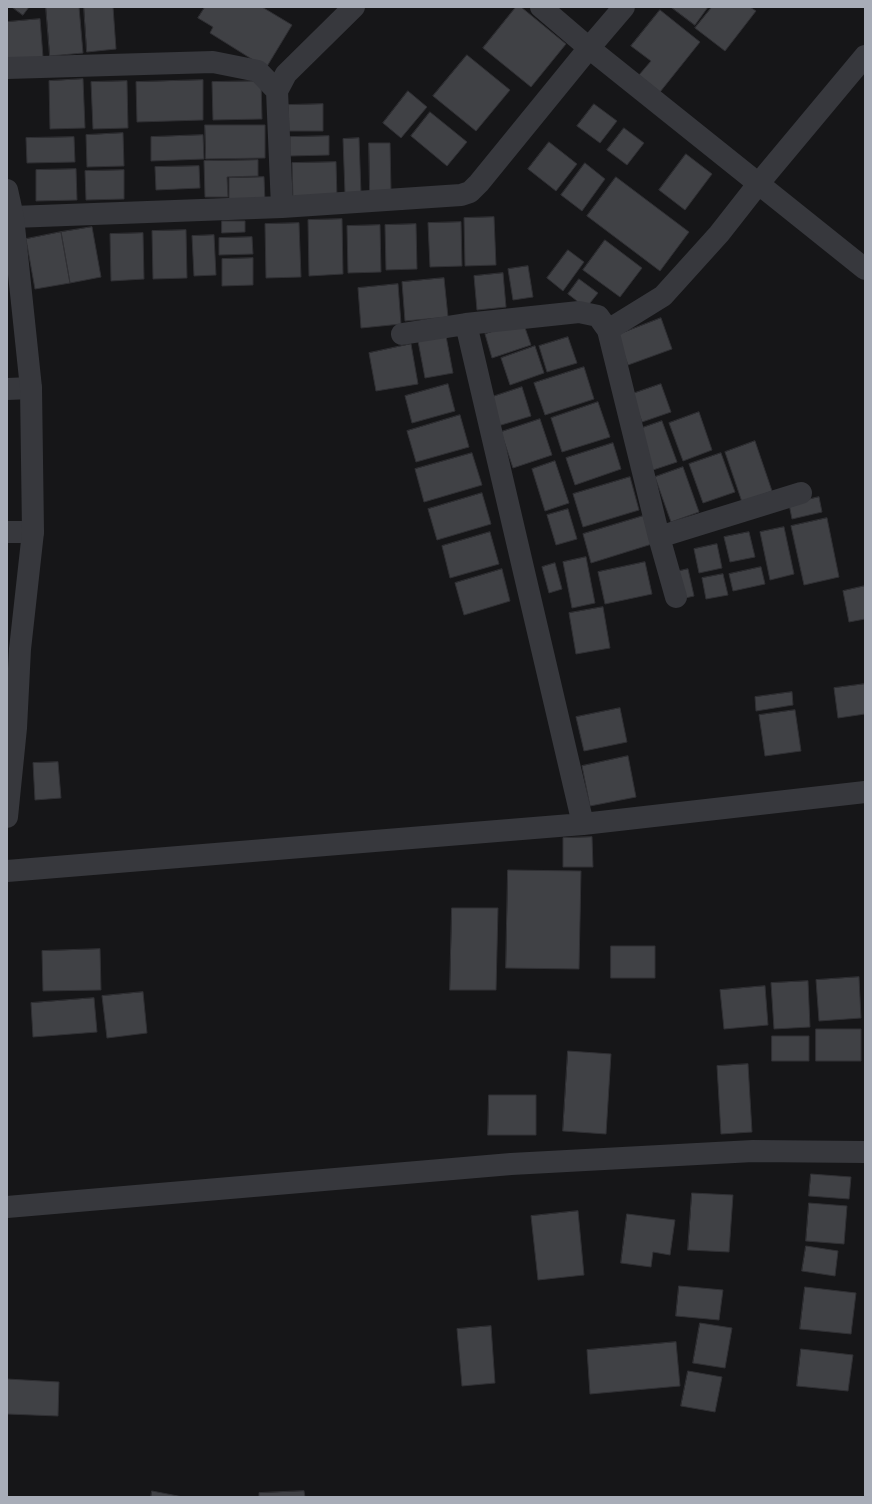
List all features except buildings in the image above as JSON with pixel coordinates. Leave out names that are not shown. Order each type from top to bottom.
[{"type":"street","points":[[282,207],[277,91],[286,74],[354,7]]},
{"type":"street","points":[[541,7],[589,48],[865,269]]},
{"type":"street","points":[[12,217],[282,207],[461,195],[470,192],[624,7]]},
{"type":"street","points":[[608,330],[663,296],[719,234],[759,183],[865,56]]},
{"type":"street","points":[[7,68],[213,62],[258,71],[277,91]]},
{"type":"street","points":[[7,190],[12,217],[31,388],[33,532],[13,648],[12,728],[7,817]]},
{"type":"street","points":[[402,334],[466,324],[579,312],[598,316],[608,330],[659,537],[676,597]]},
{"type":"street","points":[[466,324],[583,824]]},
{"type":"street","points":[[7,389],[31,388]]},
{"type":"street","points":[[659,537],[801,492]]},
{"type":"street","points":[[7,532],[33,532]]},
{"type":"street","points":[[7,871],[583,824],[865,792]]},
{"type":"street","points":[[7,1207],[511,1164],[753,1151],[865,1152]]}]
